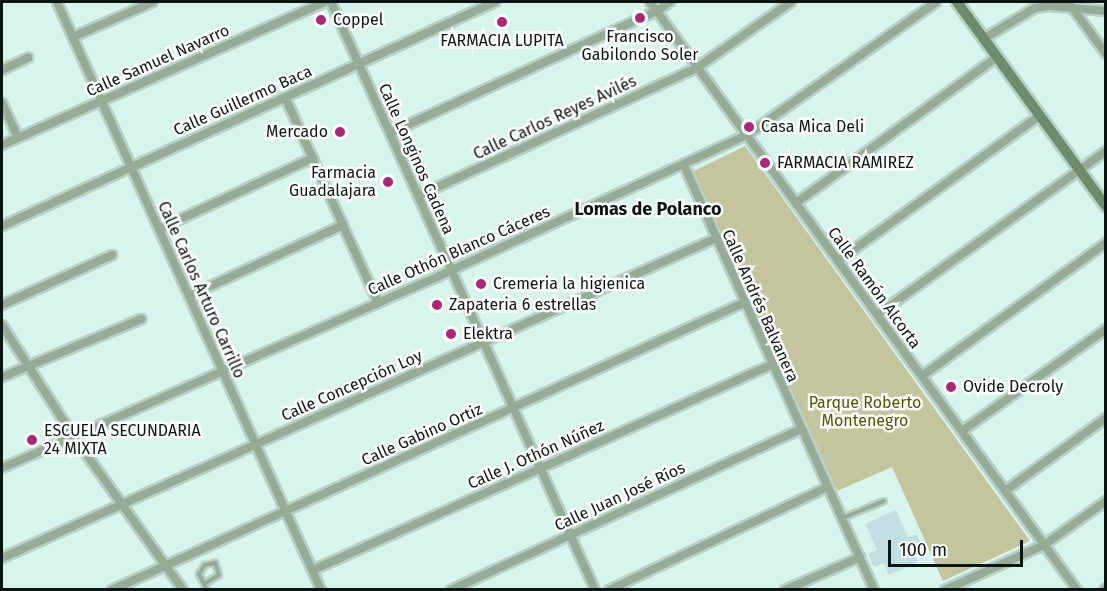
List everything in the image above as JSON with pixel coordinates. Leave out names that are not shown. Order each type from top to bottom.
[{"type":"street","name":"Calle Carlos Arturo Carrillo","points":[[57,2],[321,590]]},
{"type":"street","points":[[74,37],[153,2]]},
{"type":"street","name":"Calle Samuel Navarro","points":[[2,145],[325,2]]},
{"type":"street","name":"Calle Longinos Cadena","points":[[331,2],[595,590]]},
{"type":"street","name":"Calle Guillermo Baca","points":[[2,226],[492,2]]},
{"type":"street","name":"Calle Ramón Alcorta","points":[[650,2],[1077,590]]},
{"type":"street","points":[[390,133],[657,11],[670,2]]},
{"type":"street","name":"Calle Carlos Reyes Avilés","points":[[418,196],[698,67],[791,2]]},
{"type":"street","name":"Calle Othón Blanco Cáceres","points":[[2,468],[452,270],[747,135],[936,2]]},
{"type":"street","points":[[957,2],[1106,206]]},
{"type":"street","points":[[983,39],[1035,8],[1070,4],[1106,11]]},
{"type":"street","points":[[1070,4],[1106,54]]},
{"type":"street","points":[[796,203],[997,57]]},
{"type":"street","points":[[2,70],[28,58]]},
{"type":"street","points":[[285,97],[378,303]]},
{"type":"street","points":[[2,103],[18,138]]},
{"type":"street","points":[[838,261],[1039,116]]},
{"type":"street","points":[[877,315],[1106,151]]},
{"type":"street","points":[[159,229],[313,158]]},
{"type":"street","name":"Calle Andrés Balvanera","points":[[684,165],[743,303],[874,590]]},
{"type":"street","points":[[189,296],[343,225]]},
{"type":"street","name":"Calle Concepción Loy","points":[[2,558],[714,238]]},
{"type":"street","points":[[922,376],[1106,243]]},
{"type":"street","points":[[2,305],[112,255]]},
{"type":"street","name":"Calle Gabino Ortiz","points":[[112,590],[743,303]]},
{"type":"street","points":[[2,377],[141,319]]},
{"type":"street","points":[[2,325],[74,437],[183,590]]},
{"type":"street","points":[[962,431],[1106,329]]},
{"type":"street","name":"Calle J. Othón Núñez","points":[[313,570],[771,364]]},
{"type":"street","points":[[1005,490],[1106,418]]},
{"type":"street","name":"Calle Juan José Ríos","points":[[451,590],[801,429]]},
{"type":"street","points":[[609,590],[828,487]]},
{"type":"street","points":[[945,590],[1044,545],[1106,501]]},
{"type":"street","points":[[785,590],[860,557]]},
{"type":"lane","points":[[842,519],[884,501]]},
{"type":"lane","points":[[204,584],[219,575],[215,563],[201,570],[204,584],[207,590]]},
{"type":"green space","name":"Parque Roberto Montenegro","points":[[745,146],[1030,541],[943,581],[892,467],[837,491],[692,172]]},
{"type":"building","points":[[896,510],[908,537],[917,534],[922,547],[913,551],[918,562],[889,575],[884,563],[874,567],[868,554],[877,550],[865,524]]},
{"type":"place","name":"Francisco Gabilondo Soler","points":[[640,18]]},
{"type":"place","name":"Coppel","points":[[321,20]]},
{"type":"place","name":"FARMACIA LUPITA","points":[[502,22]]},
{"type":"place","name":"Casa Mica Deli","points":[[749,127]]},
{"type":"place","name":"Mercado","points":[[340,132]]},
{"type":"place","name":"FARMACIA RAMIREZ","points":[[765,163]]},
{"type":"place","name":"Farmacia Guadalajara","points":[[388,182]]},
{"type":"place","name":"Cremeria la higienica","points":[[481,284]]},
{"type":"place","name":"Zapateria 6 estrellas","points":[[437,305]]},
{"type":"place","name":"Elektra","points":[[451,334]]},
{"type":"place","name":"Ovide Decroly","points":[[951,387]]},
{"type":"place","name":"ESCUELA SECUNDARIA 24 MIXTA","points":[[32,440]]},
{"type":"district","name":"Lomas de Polanco","points":[[648,209]]}]
